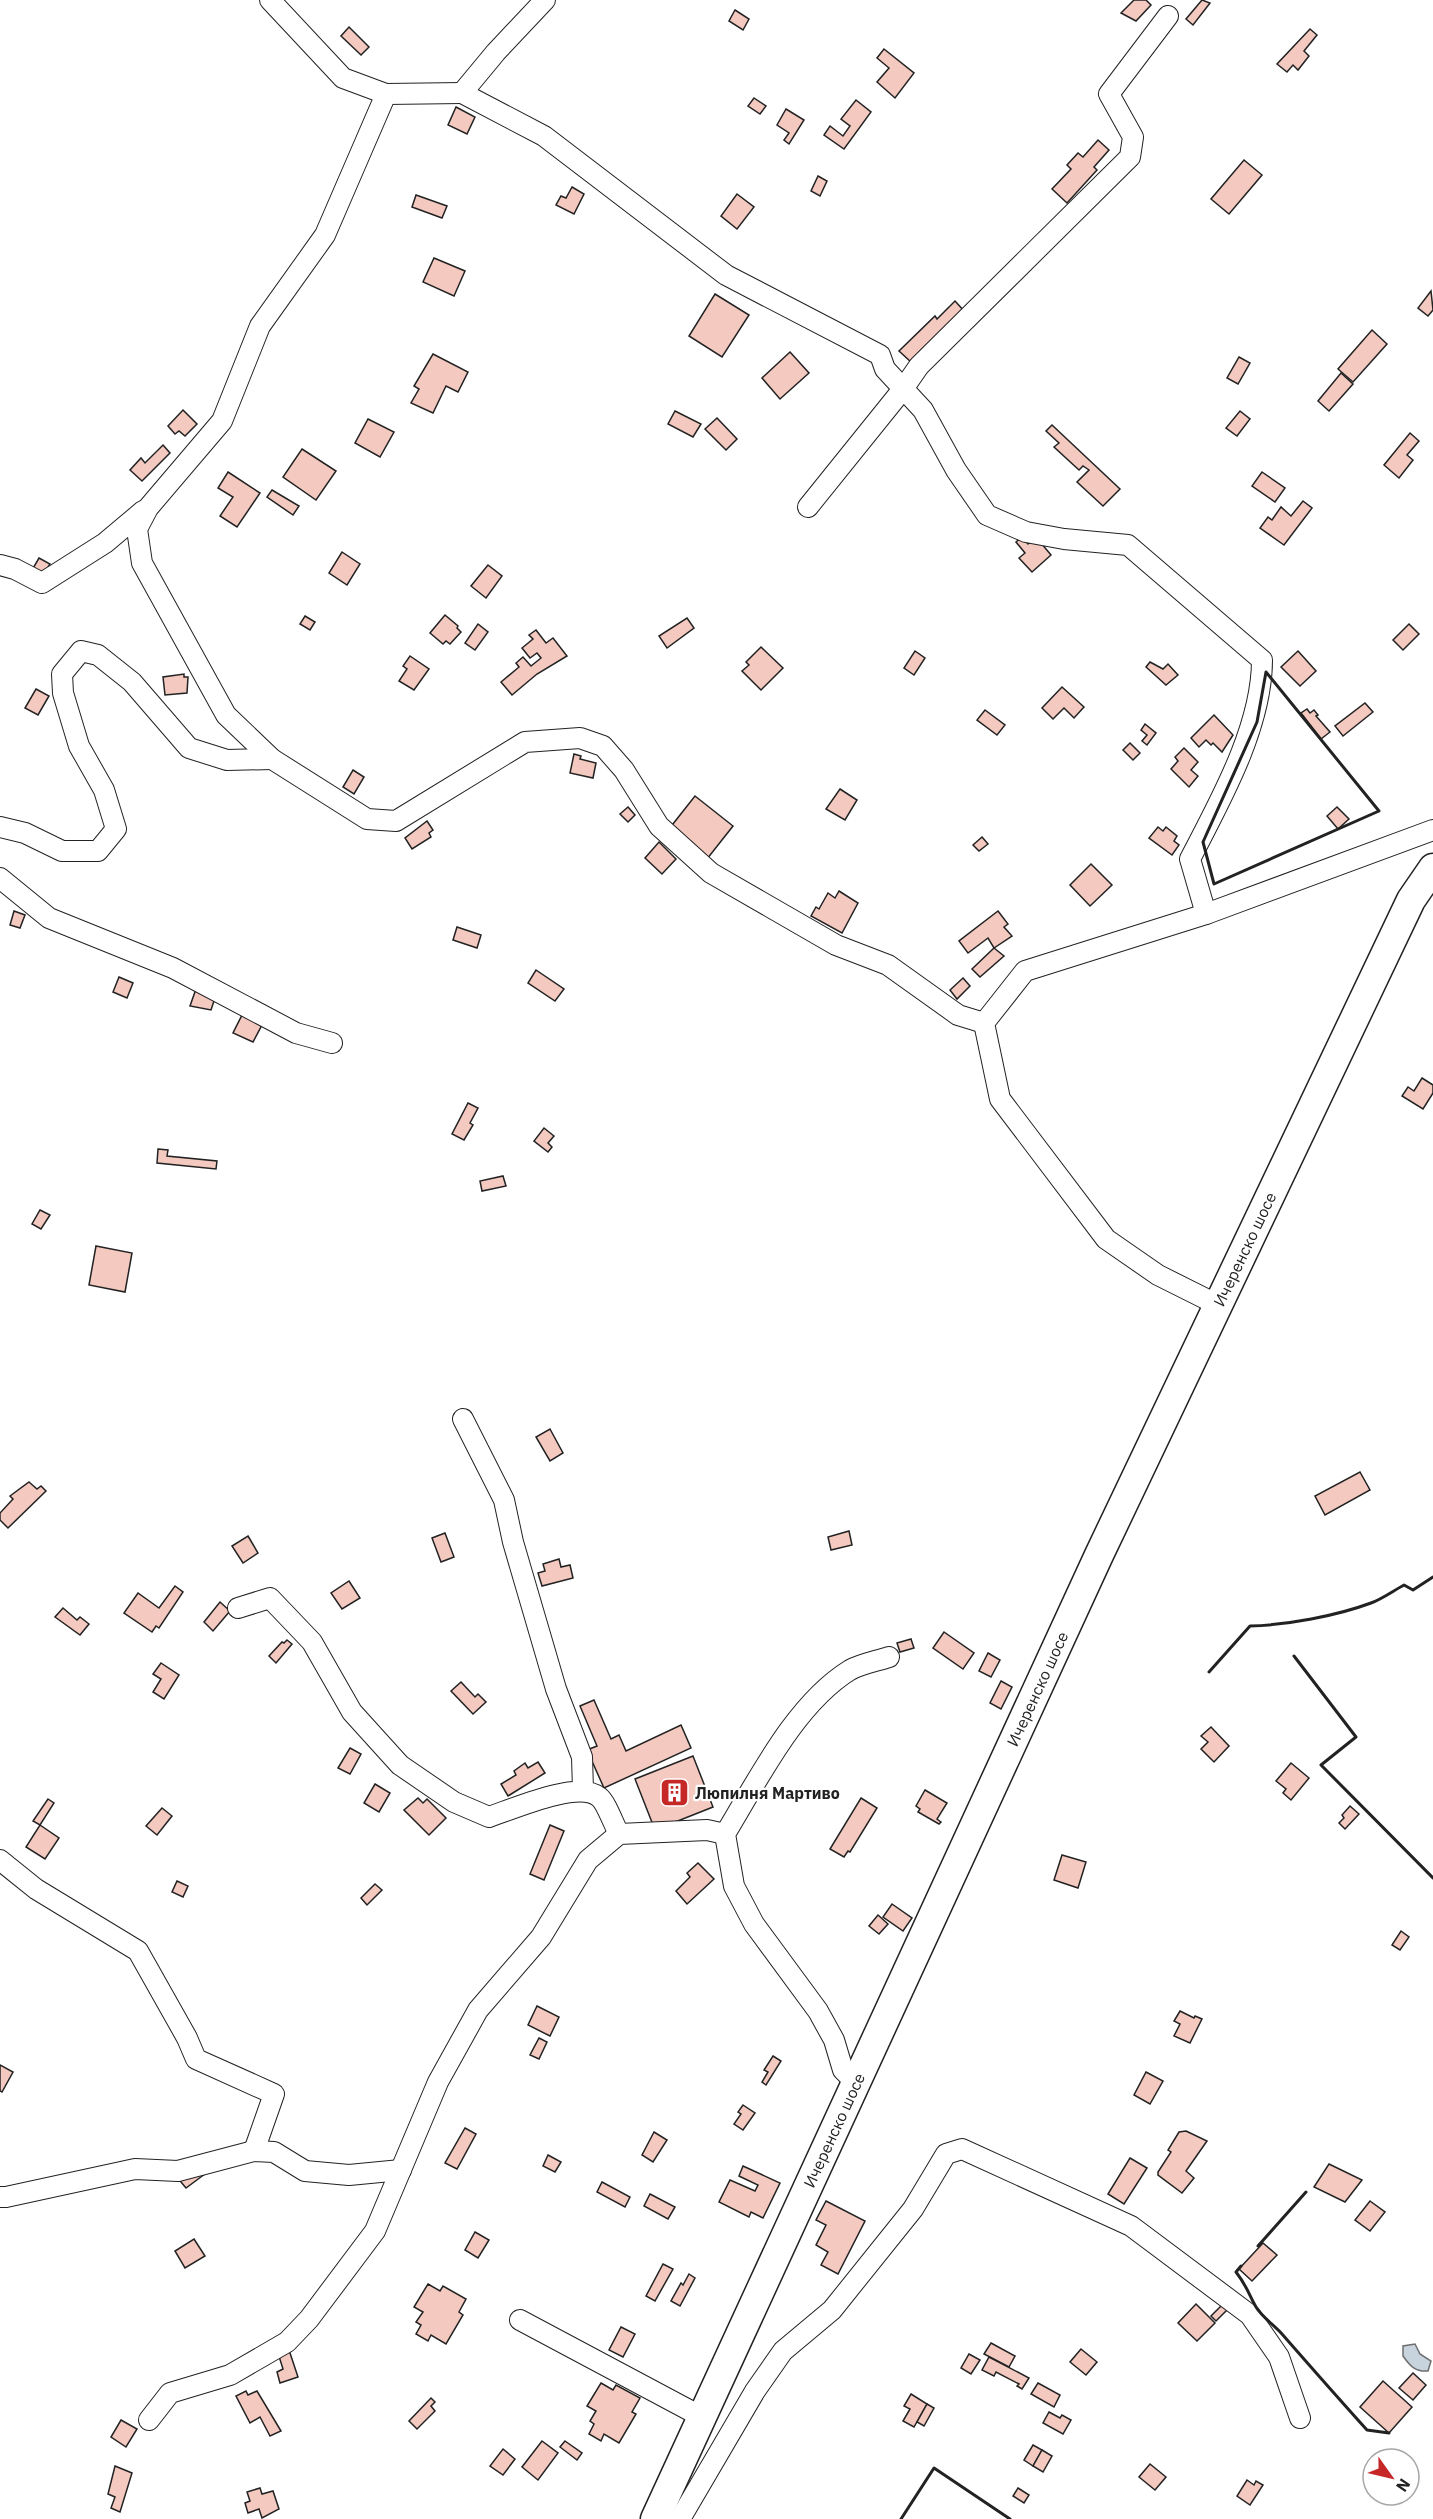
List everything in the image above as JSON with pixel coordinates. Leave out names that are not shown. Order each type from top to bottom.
[{"type":"street","points":[[270,0],[343,78],[386,94],[462,93],[544,136],[726,275],[880,355],[885,369],[923,410],[956,470],[987,515],[1026,532],[1064,539],[1128,545],[1262,660],[1262,682],[1240,757],[1190,859],[1206,914]]},
{"type":"street","points":[[462,93],[496,52],[545,0]]},
{"type":"street","points":[[808,507],[919,366],[1130,157],[1133,137],[1109,94],[1168,16]]},
{"type":"street","points":[[0,565],[15,569],[42,583],[105,543],[148,508],[222,421],[260,326],[325,235],[386,94]]},
{"type":"street","points":[[148,508],[138,529],[142,563],[226,715],[272,759],[367,819],[396,821],[525,742],[580,738],[603,746],[624,770],[659,826],[711,873],[836,945],[888,964],[958,1015],[984,1023]]},
{"type":"street","points":[[0,827],[25,833],[62,852],[99,851],[116,829],[104,790],[79,746],[63,693],[62,674],[81,651],[98,655],[132,682],[189,748],[227,760],[272,759]]},
{"type":"street","points":[[984,1023],[1025,971],[1206,914],[1433,830]]},
{"type":"street","name":"Ичеренско шосе","points":[[655,2519],[1099,1555],[1411,900],[1433,868]]},
{"type":"street","points":[[0,878],[49,918],[173,968],[296,1033],[332,1043]]},
{"type":"street","points":[[984,1023],[1000,1099],[1106,1239],[1158,1275],[1218,1305]]},
{"type":"street","points":[[463,1419],[504,1500],[513,1542],[556,1689],[582,1757],[583,1790]]},
{"type":"street","points":[[238,1608],[270,1598],[312,1642],[352,1712],[400,1765],[454,1802],[489,1817],[563,1793],[583,1790],[600,1797],[619,1834]]},
{"type":"street","points":[[856,2083],[843,2070],[834,2040],[818,2011],[754,1924],[734,1886],[725,1833],[783,1740],[812,1701],[850,1670],[889,1657]]},
{"type":"street","points":[[149,2420],[170,2392],[230,2374],[287,2342],[309,2319],[375,2231],[438,2082],[478,2010],[542,1937],[588,1860],[619,1834],[707,1830],[725,1833]]},
{"type":"street","points":[[0,1860],[36,1889],[138,1951],[187,2038],[196,2059],[274,2094],[254,2151]]},
{"type":"street","points":[[680,2519],[755,2391],[783,2351],[832,2310],[913,2209],[946,2154],[962,2149],[1131,2226],[1250,2315],[1279,2357],[1300,2418]]},
{"type":"street","points":[[0,2197],[135,2169],[178,2171],[254,2151],[274,2152],[305,2171],[349,2175],[401,2170]]},
{"type":"street","points":[[520,2320],[702,2417]]},
{"type":"shaded area","points":[[1415,2344],[1420,2354],[1431,2361],[1428,2371],[1413,2368],[1403,2356],[1403,2346]]},
{"type":"building","points":[[1134,0],[1146,0],[1151,5],[1136,21],[1121,13]]},
{"type":"building","points":[[1202,0],[1210,3],[1193,25],[1186,19]]},
{"type":"building","points":[[735,10],[749,19],[743,30],[729,21]]},
{"type":"building","points":[[349,27],[369,47],[361,55],[341,36]]},
{"type":"building","points":[[1310,29],[1317,35],[1304,51],[1309,56],[1298,70],[1293,65],[1287,72],[1277,64]]},
{"type":"building","points":[[884,49],[914,73],[895,98],[877,82],[889,68],[877,58]]},
{"type":"building","points":[[754,98],[766,106],[760,114],[748,106]]},
{"type":"building","points":[[856,100],[871,112],[844,149],[824,135],[830,126],[843,136],[850,126],[841,119]]},
{"type":"building","points":[[456,107],[475,117],[467,134],[448,125]]},
{"type":"building","points":[[786,109],[804,120],[789,144],[784,140],[789,133],[777,125]]},
{"type":"building","points":[[1098,140],[1109,150],[1094,167],[1097,170],[1067,203],[1052,189],[1071,169],[1067,165],[1078,153],[1083,157]]},
{"type":"building","points":[[1244,160],[1262,175],[1229,214],[1211,199]]},
{"type":"building","points":[[818,176],[827,181],[820,196],[811,191]]},
{"type":"building","points":[[572,187],[584,194],[574,214],[556,205],[561,196],[566,198]]},
{"type":"building","points":[[737,194],[754,207],[737,229],[721,216]]},
{"type":"building","points":[[416,195],[447,206],[442,218],[412,207]]},
{"type":"building","points":[[434,258],[465,271],[454,296],[423,282]]},
{"type":"building","points":[[1431,291],[1433,310],[1428,316],[1418,308]]},
{"type":"building","points":[[715,294],[749,315],[722,357],[689,336]]},
{"type":"building","points":[[955,301],[965,312],[912,363],[899,351],[935,316],[937,319]]},
{"type":"building","points":[[1372,330],[1387,344],[1353,382],[1338,369]]},
{"type":"building","points":[[790,352],[809,373],[780,399],[762,378]]},
{"type":"building","points":[[433,354],[468,372],[458,392],[446,386],[433,413],[411,403],[419,389],[414,386]]},
{"type":"building","points":[[1239,357],[1250,363],[1238,384],[1227,378]]},
{"type":"building","points":[[1341,373],[1353,384],[1329,411],[1318,401]]},
{"type":"building","points":[[183,410],[197,424],[185,436],[179,431],[175,434],[168,426]]},
{"type":"building","points":[[675,411],[701,424],[693,437],[668,424]]},
{"type":"building","points":[[1240,411],[1250,419],[1237,436],[1226,428]]},
{"type":"building","points":[[717,418],[737,439],[726,450],[705,429]]},
{"type":"building","points":[[368,419],[394,432],[380,457],[355,443]]},
{"type":"building","points":[[1052,425],[1120,489],[1103,506],[1077,482],[1089,470],[1083,466],[1079,470],[1054,447],[1059,443],[1046,431]]},
{"type":"building","points":[[1410,433],[1419,441],[1407,455],[1413,460],[1399,478],[1384,465]]},
{"type":"building","points":[[163,445],[170,453],[142,481],[130,470],[141,458],[145,463]]},
{"type":"building","points":[[302,449],[336,471],[316,500],[283,477]]},
{"type":"building","points":[[228,472],[260,493],[237,527],[220,516],[233,497],[218,488]]},
{"type":"building","points":[[1262,472],[1285,488],[1275,502],[1252,486]]},
{"type":"building","points":[[272,490],[299,506],[293,515],[267,497]]},
{"type":"building","points":[[1303,501],[1312,508],[1284,545],[1260,528],[1268,517],[1272,520],[1281,507],[1291,516]]},
{"type":"building","points":[[1022,537],[1028,544],[1036,537],[1051,555],[1032,572],[1019,558],[1025,553],[1016,542]]},
{"type":"building","points":[[342,552],[360,564],[347,585],[329,573]]},
{"type":"building","points":[[39,558],[50,564],[43,576],[32,570]]},
{"type":"building","points":[[488,565],[502,576],[486,598],[471,586]]},
{"type":"building","points":[[445,615],[458,626],[461,632],[450,644],[446,641],[443,644],[430,633]]},
{"type":"building","points":[[305,616],[315,622],[310,630],[300,624]]},
{"type":"building","points":[[687,618],[694,628],[667,648],[659,636]]},
{"type":"building","points":[[478,624],[488,632],[475,650],[465,643]]},
{"type":"building","points":[[1409,624],[1419,634],[1403,650],[1393,640]]},
{"type":"building","points":[[536,630],[546,643],[553,638],[567,656],[537,674],[512,695],[501,682],[519,667],[516,663],[523,657],[531,666],[541,658],[537,653],[530,658],[522,648],[533,639],[529,635]]},
{"type":"building","points":[[761,647],[783,668],[761,690],[742,671],[749,665],[746,662]]},
{"type":"building","points":[[915,651],[925,658],[914,675],[904,668]]},
{"type":"building","points":[[1298,651],[1316,671],[1300,686],[1281,667]]},
{"type":"building","points":[[410,656],[429,669],[414,690],[399,681],[407,669],[403,666]]},
{"type":"building","points":[[1150,662],[1163,669],[1168,664],[1178,675],[1166,685],[1146,667]]},
{"type":"building","points":[[184,674],[184,677],[188,677],[187,693],[165,695],[163,677]]},
{"type":"building","points":[[1062,687],[1084,707],[1074,718],[1064,708],[1053,719],[1042,708]]},
{"type":"building","points":[[36,689],[49,696],[38,715],[25,708]]},
{"type":"building","points":[[1365,703],[1373,712],[1343,736],[1335,726]]},
{"type":"building","points":[[1307,709],[1310,713],[1314,710],[1318,715],[1316,716],[1330,732],[1321,739],[1301,713]]},
{"type":"building","points":[[985,710],[1005,725],[997,735],[977,720]]},
{"type":"building","points":[[1214,715],[1233,735],[1222,752],[1206,740],[1199,747],[1191,738]]},
{"type":"building","points":[[1145,724],[1156,733],[1147,745],[1142,741],[1147,735],[1141,730]]},
{"type":"building","points":[[1130,743],[1140,753],[1133,760],[1123,750]]},
{"type":"building","points":[[1184,748],[1198,762],[1191,770],[1198,776],[1189,787],[1171,769],[1178,761],[1175,757]]},
{"type":"building","points":[[574,754],[581,756],[580,759],[596,763],[593,778],[570,773]]},
{"type":"building","points":[[353,770],[364,777],[354,794],[343,787]]},
{"type":"building","points":[[840,789],[857,800],[845,820],[826,809]]},
{"type":"building","points":[[695,796],[733,826],[707,859],[669,829]]},
{"type":"building","points":[[628,807],[635,815],[628,822],[620,814]]},
{"type":"building","points":[[1337,807],[1349,819],[1338,829],[1327,816]]},
{"type":"building","points":[[427,821],[433,830],[429,833],[431,837],[412,849],[405,838]]},
{"type":"building","points":[[1158,827],[1163,831],[1166,827],[1177,836],[1174,841],[1179,845],[1172,855],[1149,838]]},
{"type":"building","points":[[982,837],[988,844],[979,851],[973,845]]},
{"type":"building","points":[[659,842],[676,859],[662,874],[645,858]]},
{"type":"building","points":[[1091,864],[1112,885],[1090,906],[1070,885]]},
{"type":"building","points":[[839,891],[858,903],[842,933],[811,916],[816,907],[819,909],[828,893],[835,898]]},
{"type":"building","points":[[14,911],[25,915],[20,928],[10,925]]},
{"type":"building","points":[[998,911],[1008,924],[1004,927],[1012,936],[994,948],[988,938],[968,953],[959,941]]},
{"type":"building","points":[[457,927],[481,935],[477,948],[453,940]]},
{"type":"building","points":[[994,948],[1004,956],[980,977],[972,969]]},
{"type":"building","points":[[536,970],[564,989],[555,1001],[528,983]]},
{"type":"building","points":[[119,977],[133,983],[127,998],[113,992]]},
{"type":"building","points":[[963,978],[970,986],[957,999],[950,990]]},
{"type":"building","points":[[196,989],[216,995],[211,1010],[190,1006]]},
{"type":"building","points":[[243,1013],[263,1023],[253,1042],[233,1033]]},
{"type":"building","points":[[1422,1078],[1433,1085],[1433,1093],[1423,1109],[1402,1096],[1408,1087],[1414,1091]]},
{"type":"building","points":[[468,1103],[478,1108],[470,1123],[473,1125],[464,1140],[452,1134]]},
{"type":"building","points":[[544,1128],[554,1136],[548,1143],[552,1147],[548,1152],[534,1141]]},
{"type":"building","points":[[158,1149],[168,1150],[167,1156],[217,1161],[216,1169],[157,1163]]},
{"type":"building","points":[[503,1176],[506,1186],[482,1191],[480,1181]]},
{"type":"building","points":[[40,1210],[50,1215],[41,1229],[32,1224]]},
{"type":"building","points":[[96,1246],[132,1253],[125,1292],[89,1285]]},
{"type":"building","points":[[550,1429],[563,1453],[550,1461],[536,1437]]},
{"type":"building","points":[[1360,1472],[1370,1490],[1325,1515],[1315,1496]]},
{"type":"building","points":[[29,1482],[37,1489],[41,1486],[46,1491],[8,1528],[0,1520],[0,1513],[13,1499],[10,1496]]},
{"type":"building","points":[[849,1531],[852,1545],[831,1550],[828,1537]]},
{"type":"building","points":[[445,1533],[454,1557],[441,1562],[432,1538]]},
{"type":"building","points":[[248,1536],[258,1553],[243,1563],[232,1546]]},
{"type":"building","points":[[559,1559],[561,1567],[570,1565],[573,1578],[542,1586],[538,1573],[545,1571],[543,1564]]},
{"type":"building","points":[[349,1581],[360,1598],[342,1609],[331,1593]]},
{"type":"building","points":[[175,1586],[183,1592],[159,1628],[156,1626],[152,1632],[124,1613],[138,1593],[159,1608]]},
{"type":"building","points":[[220,1602],[230,1611],[213,1631],[204,1622]]},
{"type":"building","points":[[63,1608],[77,1620],[80,1617],[89,1624],[80,1635],[55,1617]]},
{"type":"building","points":[[944,1632],[974,1653],[963,1669],[933,1648]]},
{"type":"building","points":[[911,1639],[914,1648],[900,1652],[897,1643]]},
{"type":"building","points":[[287,1640],[292,1644],[276,1663],[269,1656],[282,1642]]},
{"type":"building","points":[[988,1653],[1000,1660],[991,1677],[979,1671]]},
{"type":"building","points":[[161,1663],[179,1675],[164,1699],[153,1692],[161,1679],[153,1674]]},
{"type":"building","points":[[1001,1681],[1012,1687],[1001,1709],[990,1703]]},
{"type":"building","points":[[461,1682],[475,1697],[478,1694],[486,1702],[473,1714],[451,1691]]},
{"type":"building","points":[[594,1700],[611,1739],[619,1735],[626,1751],[681,1725],[691,1748],[604,1788],[587,1750],[597,1746],[580,1706]]},
{"type":"building","points":[[1211,1727],[1229,1746],[1214,1762],[1201,1749],[1208,1742],[1201,1736]]},
{"type":"building","points":[[350,1748],[361,1754],[350,1774],[338,1768]]},
{"type":"building","name":"Люпилня Мартиво","points":[[693,1756],[713,1807],[655,1830],[635,1779]]},
{"type":"building","points":[[538,1762],[545,1773],[508,1796],[501,1784],[516,1775],[514,1771],[525,1763],[528,1768]]},
{"type":"building","points":[[1291,1763],[1309,1778],[1291,1800],[1283,1793],[1286,1789],[1276,1781]]},
{"type":"building","points":[[375,1784],[390,1793],[379,1812],[364,1803]]},
{"type":"building","points":[[925,1790],[947,1803],[937,1819],[941,1822],[939,1824],[918,1812],[920,1809],[916,1806]]},
{"type":"building","points":[[418,1798],[423,1803],[427,1799],[446,1818],[429,1835],[404,1810]]},
{"type":"building","points":[[861,1798],[877,1808],[850,1852],[848,1851],[844,1857],[830,1849]]},
{"type":"building","points":[[48,1799],[54,1803],[40,1825],[33,1821]]},
{"type":"building","points":[[1350,1806],[1359,1814],[1345,1829],[1339,1823],[1344,1818],[1342,1815]]},
{"type":"building","points":[[162,1808],[172,1816],[157,1835],[146,1826]]},
{"type":"building","points":[[40,1825],[59,1838],[45,1859],[26,1847]]},
{"type":"building","points":[[550,1825],[564,1831],[544,1880],[530,1874]]},
{"type":"building","points":[[1062,1855],[1086,1862],[1078,1888],[1054,1880]]},
{"type":"building","points":[[698,1863],[714,1879],[687,1904],[676,1891],[690,1877],[687,1873]]},
{"type":"building","points":[[177,1881],[188,1886],[183,1897],[172,1892]]},
{"type":"building","points":[[375,1884],[382,1890],[367,1905],[361,1898]]},
{"type":"building","points":[[892,1904],[912,1918],[903,1931],[883,1917]]},
{"type":"building","points":[[878,1915],[888,1924],[879,1934],[869,1926]]},
{"type":"building","points":[[1401,1931],[1409,1937],[1400,1950],[1392,1945]]},
{"type":"building","points":[[537,2006],[559,2017],[550,2036],[528,2025]]},
{"type":"building","points":[[1180,2011],[1202,2019],[1190,2043],[1174,2036],[1180,2024],[1174,2021]]},
{"type":"building","points":[[539,2038],[547,2042],[539,2059],[530,2055]]},
{"type":"building","points":[[773,2056],[781,2061],[766,2085],[762,2082],[768,2072],[764,2070]]},
{"type":"building","points":[[0,2065],[13,2072],[2,2092],[0,2091]]},
{"type":"building","points":[[1146,2072],[1163,2081],[1150,2104],[1134,2095]]},
{"type":"building","points":[[743,2105],[755,2113],[743,2130],[734,2124],[741,2114],[738,2112]]},
{"type":"building","points":[[465,2128],[476,2134],[457,2169],[445,2163]]},
{"type":"building","points":[[1186,2131],[1207,2141],[1186,2171],[1194,2178],[1182,2193],[1158,2175],[1158,2172],[1171,2152],[1168,2150],[1179,2132]]},
{"type":"building","points":[[654,2132],[667,2140],[653,2162],[642,2155]]},
{"type":"building","points":[[548,2155],[561,2162],[555,2172],[543,2166]]},
{"type":"building","points":[[1130,2158],[1147,2168],[1124,2204],[1108,2194]]},
{"type":"building","points":[[1329,2164],[1362,2180],[1345,2202],[1314,2187]]},
{"type":"building","points":[[743,2166],[780,2183],[763,2218],[751,2212],[749,2217],[719,2202],[730,2180],[755,2191],[758,2185],[739,2176]]},
{"type":"building","points":[[209,2171],[186,2188],[176,2176]]},
{"type":"building","points":[[602,2182],[630,2197],[625,2207],[597,2192]]},
{"type":"building","points":[[650,2194],[675,2207],[668,2219],[644,2206]]},
{"type":"building","points":[[826,2201],[865,2221],[838,2274],[821,2265],[828,2252],[816,2245],[826,2225],[816,2220]]},
{"type":"building","points":[[1370,2201],[1385,2212],[1370,2231],[1355,2220]]},
{"type":"building","points":[[475,2232],[489,2240],[478,2258],[465,2250]]},
{"type":"building","points":[[194,2239],[205,2256],[185,2268],[175,2251]]},
{"type":"building","points":[[1263,2243],[1277,2255],[1252,2281],[1239,2269]]},
{"type":"building","points":[[663,2264],[673,2269],[655,2301],[646,2296]]},
{"type":"building","points":[[689,2274],[695,2278],[680,2306],[671,2301]]},
{"type":"building","points":[[428,2284],[440,2291],[443,2286],[466,2299],[459,2312],[463,2315],[446,2344],[431,2335],[428,2341],[416,2334],[421,2325],[416,2322],[423,2312],[414,2307]]},
{"type":"building","points":[[1225,2302],[1230,2307],[1216,2321],[1211,2316]]},
{"type":"building","points":[[1196,2304],[1215,2323],[1197,2341],[1178,2323]]},
{"type":"building","points":[[621,2327],[635,2334],[623,2357],[609,2350]]},
{"type":"building","points":[[991,2343],[1015,2356],[1009,2367],[984,2354]]},
{"type":"building","points":[[1081,2349],[1097,2362],[1086,2375],[1070,2362]]},
{"type":"building","points":[[289,2350],[298,2377],[280,2383],[277,2372],[283,2369],[278,2353]]},
{"type":"building","points":[[969,2354],[980,2360],[971,2374],[961,2368]]},
{"type":"building","points":[[989,2357],[1029,2378],[1022,2389],[1017,2386],[1019,2384],[996,2372],[994,2376],[982,2370]]},
{"type":"building","points":[[1413,2373],[1426,2385],[1413,2400],[1399,2388]]},
{"type":"building","points":[[1383,2381],[1412,2407],[1389,2433],[1360,2407]]},
{"type":"building","points":[[601,2383],[613,2390],[616,2385],[640,2398],[632,2412],[636,2414],[619,2443],[604,2434],[601,2441],[589,2434],[594,2424],[590,2421],[596,2411],[587,2406]]},
{"type":"building","points":[[1038,2383],[1060,2395],[1054,2407],[1031,2394]]},
{"type":"building","points":[[246,2391],[248,2395],[257,2391],[281,2431],[270,2436],[260,2417],[250,2423],[236,2396]]},
{"type":"building","points":[[911,2394],[927,2404],[914,2427],[903,2421],[910,2409],[904,2406]]},
{"type":"building","points":[[431,2398],[435,2402],[431,2406],[435,2411],[417,2429],[409,2421]]},
{"type":"building","points":[[927,2404],[934,2408],[924,2426],[917,2422]]},
{"type":"building","points":[[1049,2412],[1060,2418],[1062,2415],[1071,2420],[1063,2434],[1043,2423]]},
{"type":"building","points":[[121,2420],[137,2429],[126,2447],[111,2437]]},
{"type":"building","points":[[542,2441],[558,2453],[538,2480],[522,2467]]},
{"type":"building","points":[[565,2441],[582,2453],[577,2460],[560,2447]]},
{"type":"building","points":[[1033,2445],[1042,2450],[1033,2466],[1024,2460]]},
{"type":"building","points":[[503,2449],[515,2459],[503,2475],[490,2466]]},
{"type":"building","points":[[1042,2450],[1052,2456],[1043,2472],[1033,2466]]},
{"type":"building","points":[[1150,2464],[1166,2477],[1155,2490],[1139,2477]]},
{"type":"building","points":[[115,2466],[132,2473],[120,2512],[111,2508],[115,2497],[108,2494]]},
{"type":"building","points":[[1247,2480],[1254,2485],[1256,2481],[1263,2485],[1250,2505],[1237,2496]]},
{"type":"building","points":[[260,2488],[262,2494],[273,2491],[279,2509],[262,2518],[259,2509],[248,2513],[245,2503],[250,2501],[247,2492]]},
{"type":"building","points":[[1018,2488],[1029,2495],[1024,2503],[1013,2496]]},
{"type":"wall","points":[[1266,672],[1379,811],[1214,884],[1203,842],[1257,722],[1266,672]]},
{"type":"wall","points":[[1209,1672],[1250,1626],[1295,1622],[1343,1612],[1375,1601],[1404,1585],[1413,1590],[1433,1577]]},
{"type":"wall","points":[[1294,1656],[1356,1737],[1321,1765],[1433,1878]]},
{"type":"wall","points":[[1258,2246],[1306,2192]]},
{"type":"wall","points":[[1241,2266],[1236,2272],[1261,2314],[1282,2334],[1367,2430],[1389,2433]]},
{"type":"wall","points":[[901,2519],[934,2468],[1010,2519]]},
{"type":"place","name":"Люпилня Мартиво","points":[[674,1793]]}]
